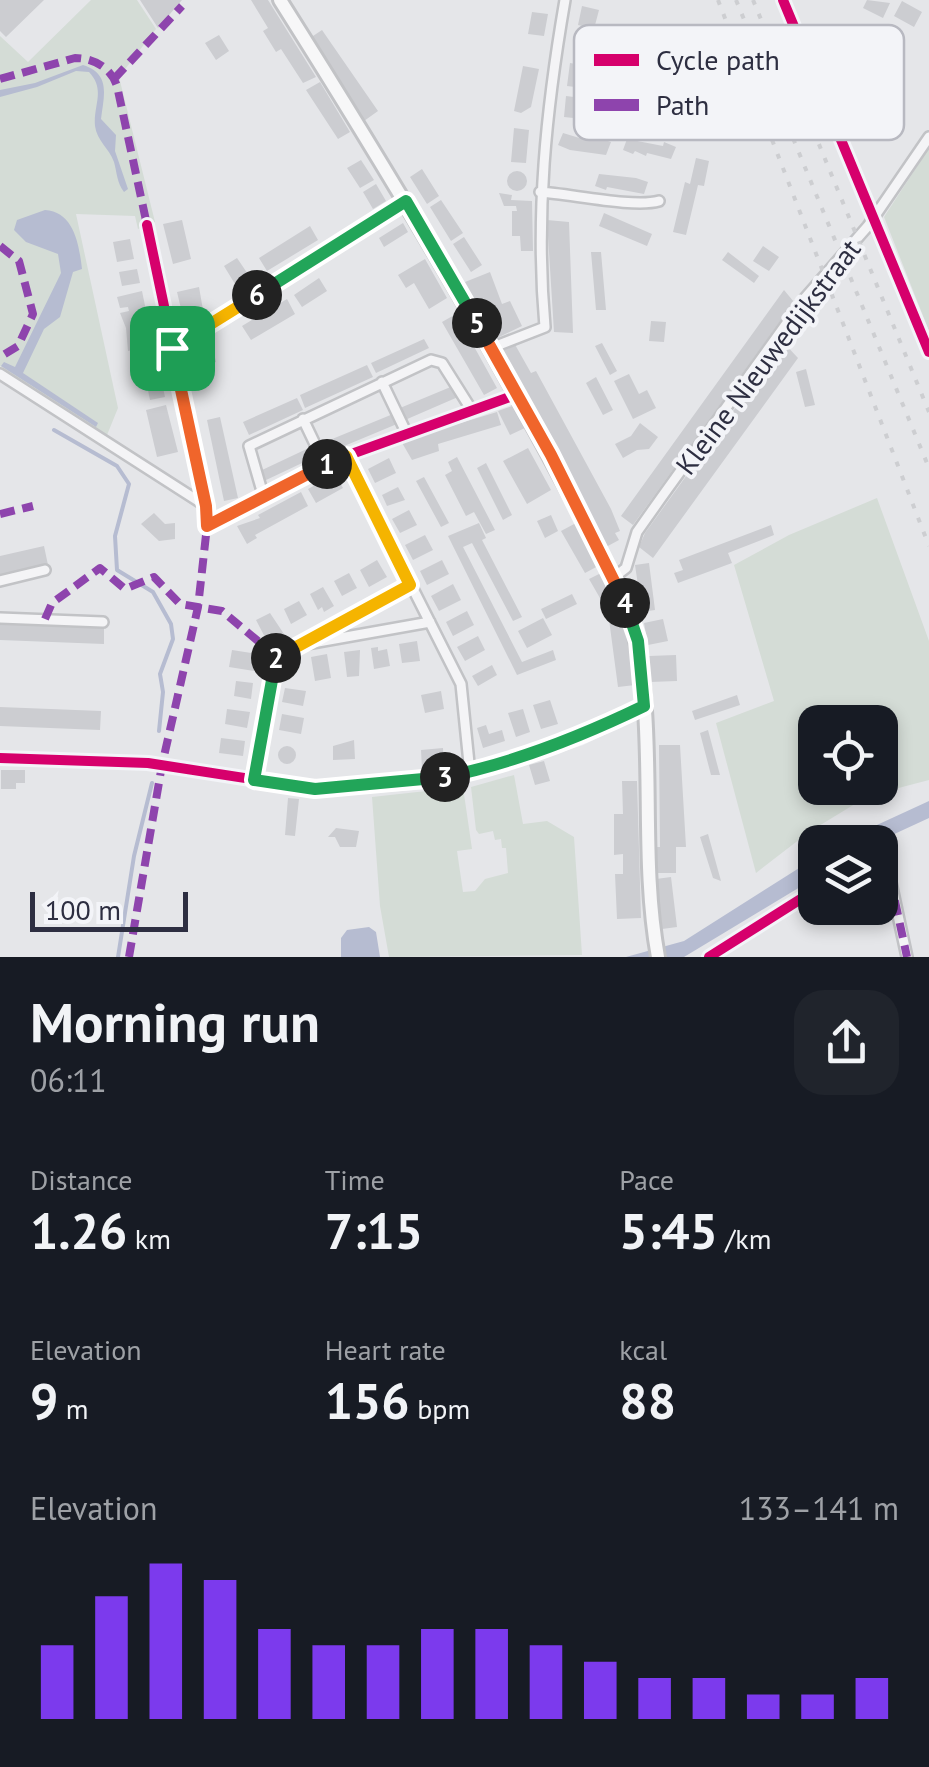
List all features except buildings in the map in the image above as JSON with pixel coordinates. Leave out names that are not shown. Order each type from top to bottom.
[{"type":"main road","points":[[280,0],[406,201],[518,394],[613,578],[638,641],[644,706],[650,903],[658,957]]},
{"type":"street","points":[[491,348],[545,327],[540,192],[550,91],[565,0]]},
{"type":"street","name":"Kleine Nieuwedijkstraat","points":[[613,578],[626,568],[636,532],[806,298],[868,226],[929,138]]},
{"type":"street","points":[[540,192],[592,195],[643,206],[659,201]]},
{"type":"street","points":[[172,348],[406,201]]},
{"type":"street","points":[[147,225],[207,526],[346,456],[518,394]]},
{"type":"street","points":[[264,498],[249,446],[382,382],[437,359],[471,410]]},
{"type":"street","points":[[0,374],[206,506]]},
{"type":"street","points":[[382,382],[406,432]]},
{"type":"street","points":[[303,419],[325,465]]},
{"type":"street","points":[[346,456],[462,684],[470,772]]},
{"type":"street","points":[[0,581],[45,570]]},
{"type":"street","points":[[254,780],[273,663],[293,646],[410,585]]},
{"type":"street","points":[[0,618],[104,622]]},
{"type":"street","points":[[293,646],[430,622]]},
{"type":"street","points":[[0,758],[148,763],[315,789],[429,781],[578,738],[644,706]]},
{"type":"street","points":[[898,915],[907,957]]},
{"type":"shaded area","points":[[91,0],[137,0],[156,29],[119,77],[155,222],[138,229],[135,216],[76,214],[118,408],[107,435],[0,366],[0,36],[28,62]]},
{"type":"shaded area","points":[[929,148],[929,331],[884,217]]},
{"type":"shaded area","points":[[877,498],[929,641],[929,780],[898,788],[898,705],[798,705],[798,805],[853,805],[820,825],[798,825],[798,841],[756,873],[716,723],[774,701],[734,565],[789,535]]},
{"type":"shaded area","points":[[514,775],[523,824],[547,821],[574,837],[582,955],[389,957],[380,906],[372,797],[463,787],[472,849],[457,851],[463,892],[475,891],[485,879],[508,873],[506,848],[502,848],[501,839],[495,840],[493,831],[479,834],[476,830],[471,787]]},
{"type":"water","points":[[83,65],[98,74],[104,86],[101,119],[116,135],[115,151],[128,189],[124,192],[112,157],[96,131],[98,91],[89,72],[76,71],[0,97],[0,90],[35,83]]},
{"type":"water","points":[[45,210],[55,212],[69,223],[77,240],[82,269],[73,272],[60,317],[44,329],[23,373],[98,423],[96,427],[1,366],[4,362],[15,367],[61,273],[58,254],[26,242],[14,230],[17,220]]},
{"type":"water","points":[[929,801],[929,818],[898,832],[898,825],[877,825]]},
{"type":"water","points":[[798,869],[798,888],[684,957],[626,957],[684,941]]},
{"type":"water","points":[[369,927],[376,932],[380,957],[341,957],[341,938],[347,930]]},
{"type":"waterway","points":[[54,430],[117,466],[129,484],[115,536],[117,570],[153,592],[171,624],[173,639],[160,674],[163,692],[159,731]]},
{"type":"waterway","points":[[118,957],[134,856],[152,783]]},
{"type":"railway","points":[[718,0],[728,25]]},
{"type":"railway","points":[[736,0],[746,25]]},
{"type":"railway","points":[[753,0],[763,25]]},
{"type":"railway","points":[[772,140],[929,546]]},
{"type":"railway","points":[[794,140],[929,468]]},
{"type":"railway","points":[[817,140],[929,412]]},
{"type":"marked path","points":[[114,79],[182,6]]},
{"type":"marked path","points":[[0,79],[75,58],[106,69],[117,86],[147,225]]},
{"type":"marked path","points":[[0,246],[19,261],[33,314],[18,346],[0,357]]},
{"type":"marked path","points":[[0,514],[33,506]]},
{"type":"marked path","points":[[129,957],[162,765],[198,607],[207,526]]},
{"type":"marked path","points":[[45,619],[52,603],[100,568],[125,589],[154,577],[180,604],[222,611],[277,657]]},
{"type":"marked path","points":[[898,915],[907,957]]},
{"type":"cycle path","points":[[783,0],[793,25]]},
{"type":"cycle path","points":[[841,140],[929,352]]},
{"type":"cycle path","points":[[147,225],[207,526],[346,456],[518,394]]},
{"type":"cycle path","points":[[0,758],[148,763],[315,789],[429,781],[482,770],[579,738],[644,707]]},
{"type":"cycle path","points":[[709,957],[798,901]]},
{"type":"route","points":[[406,201],[518,394],[628,608],[638,641],[644,706],[578,738],[482,770],[429,781],[315,789],[254,780],[277,656],[410,585],[346,456],[207,526],[172,348],[406,201]]}]
